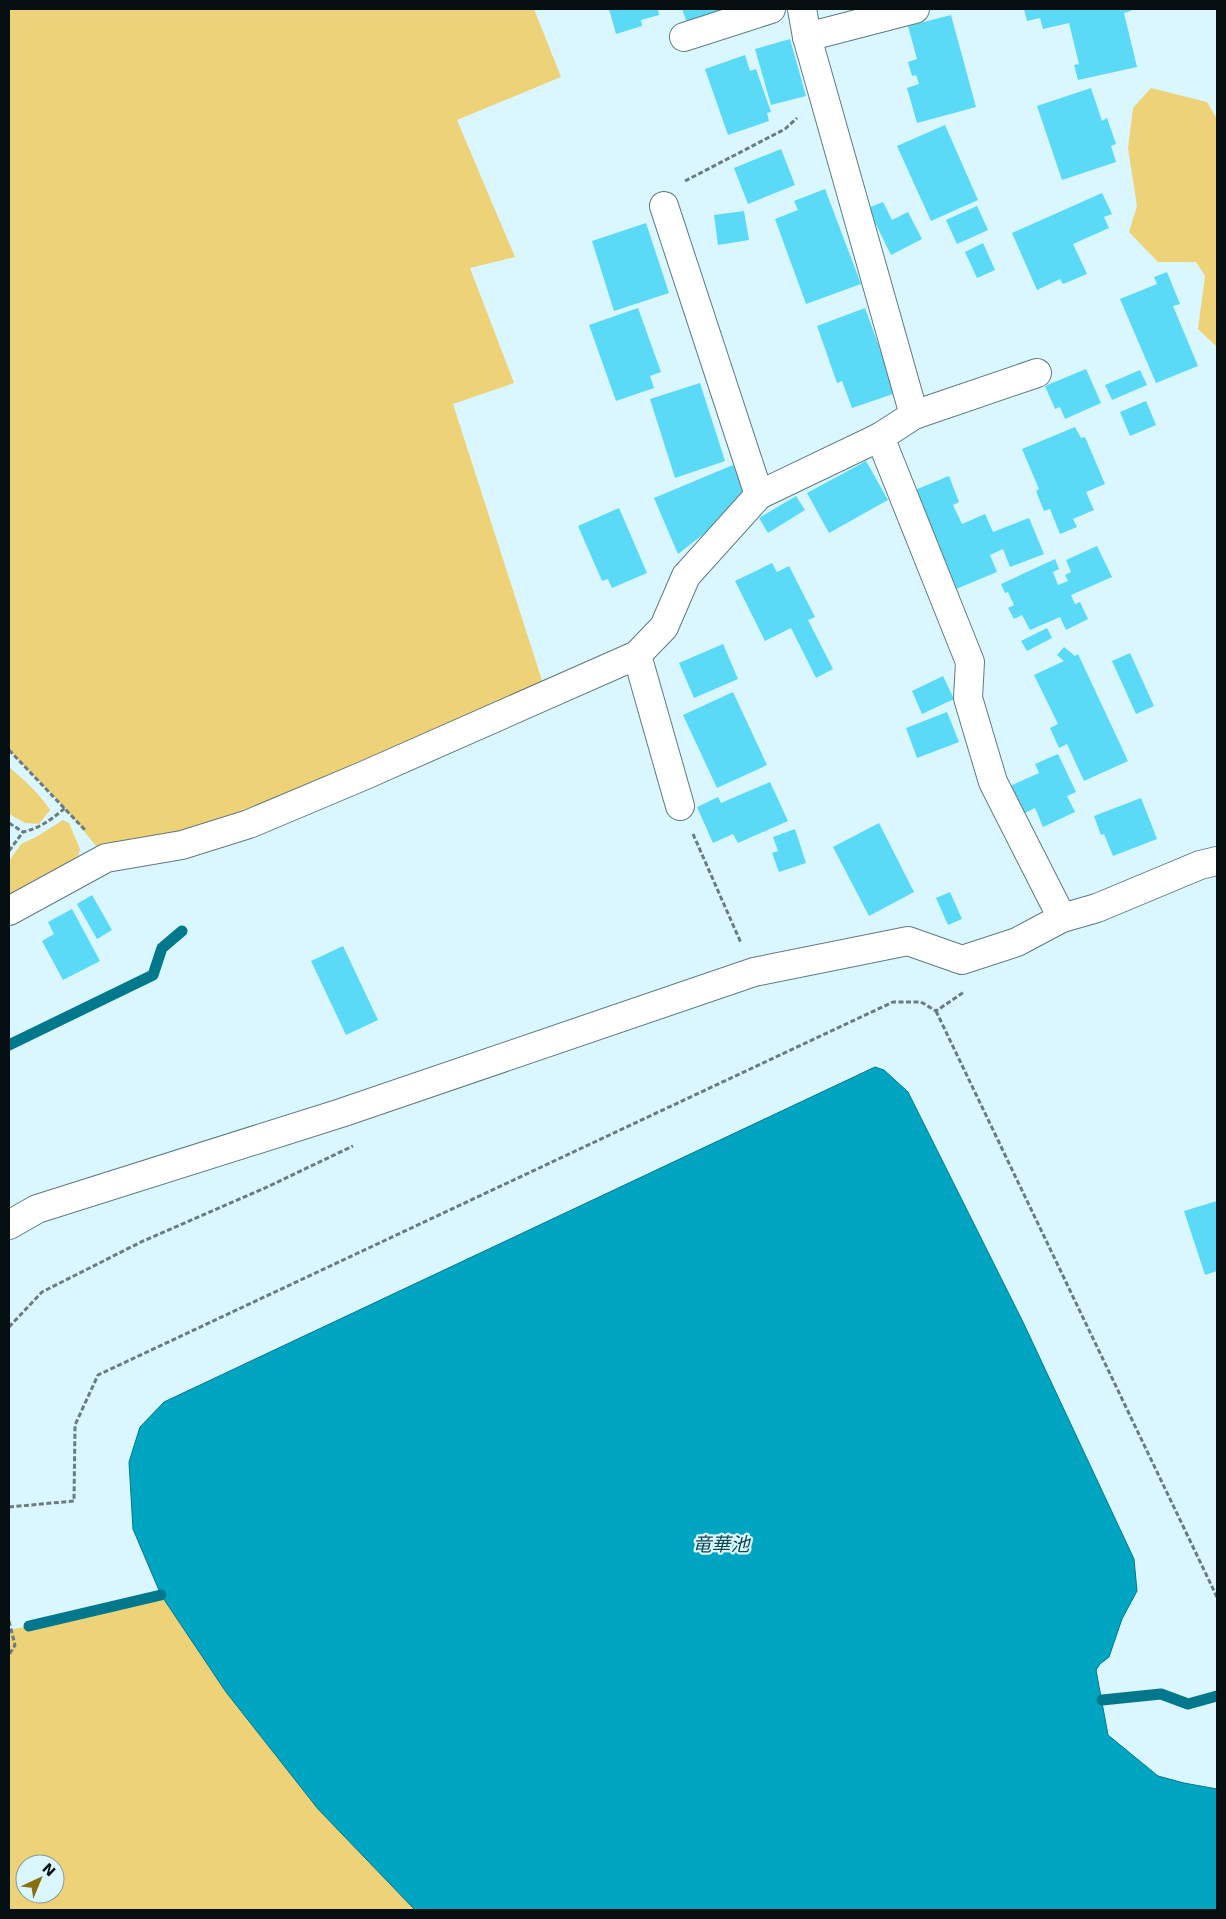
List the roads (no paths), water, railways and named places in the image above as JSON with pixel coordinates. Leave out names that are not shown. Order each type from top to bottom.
[{"type":"street","points":[[684,37],[771,9]]},
{"type":"street","points":[[802,9],[807,37],[914,415]]},
{"type":"street","points":[[807,37],[914,9]]},
{"type":"street","points":[[664,206],[759,495]]},
{"type":"street","points":[[9,911],[106,858],[182,845],[249,824],[364,776],[637,655],[664,627],[686,576],[759,495],[880,437],[914,415],[1037,373]]},
{"type":"street","points":[[880,437],[970,662],[968,698],[993,782],[1062,918]]},
{"type":"street","points":[[637,655],[680,806]]},
{"type":"street","points":[[9,1225],[37,1209],[341,1113],[754,972],[908,942],[962,960],[1018,942],[1062,918],[1097,908],[1200,865],[1217,861]]},
{"type":"water","name":"竜華池","points":[[875,1067],[884,1070],[908,1092],[1023,1322],[1134,1559],[1137,1591],[1122,1619],[1109,1657],[1096,1670],[1108,1735],[1158,1776],[1217,1789],[1217,1910],[415,1910],[318,1809],[226,1692],[161,1595],[133,1529],[129,1462],[140,1427],[164,1402]]},
{"type":"waterway","points":[[9,1045],[153,975],[162,948],[182,931]]},
{"type":"waterway","points":[[29,1626],[161,1595]]},
{"type":"waterway","points":[[1102,1700],[1161,1694],[1188,1704],[1217,1696]]}]
